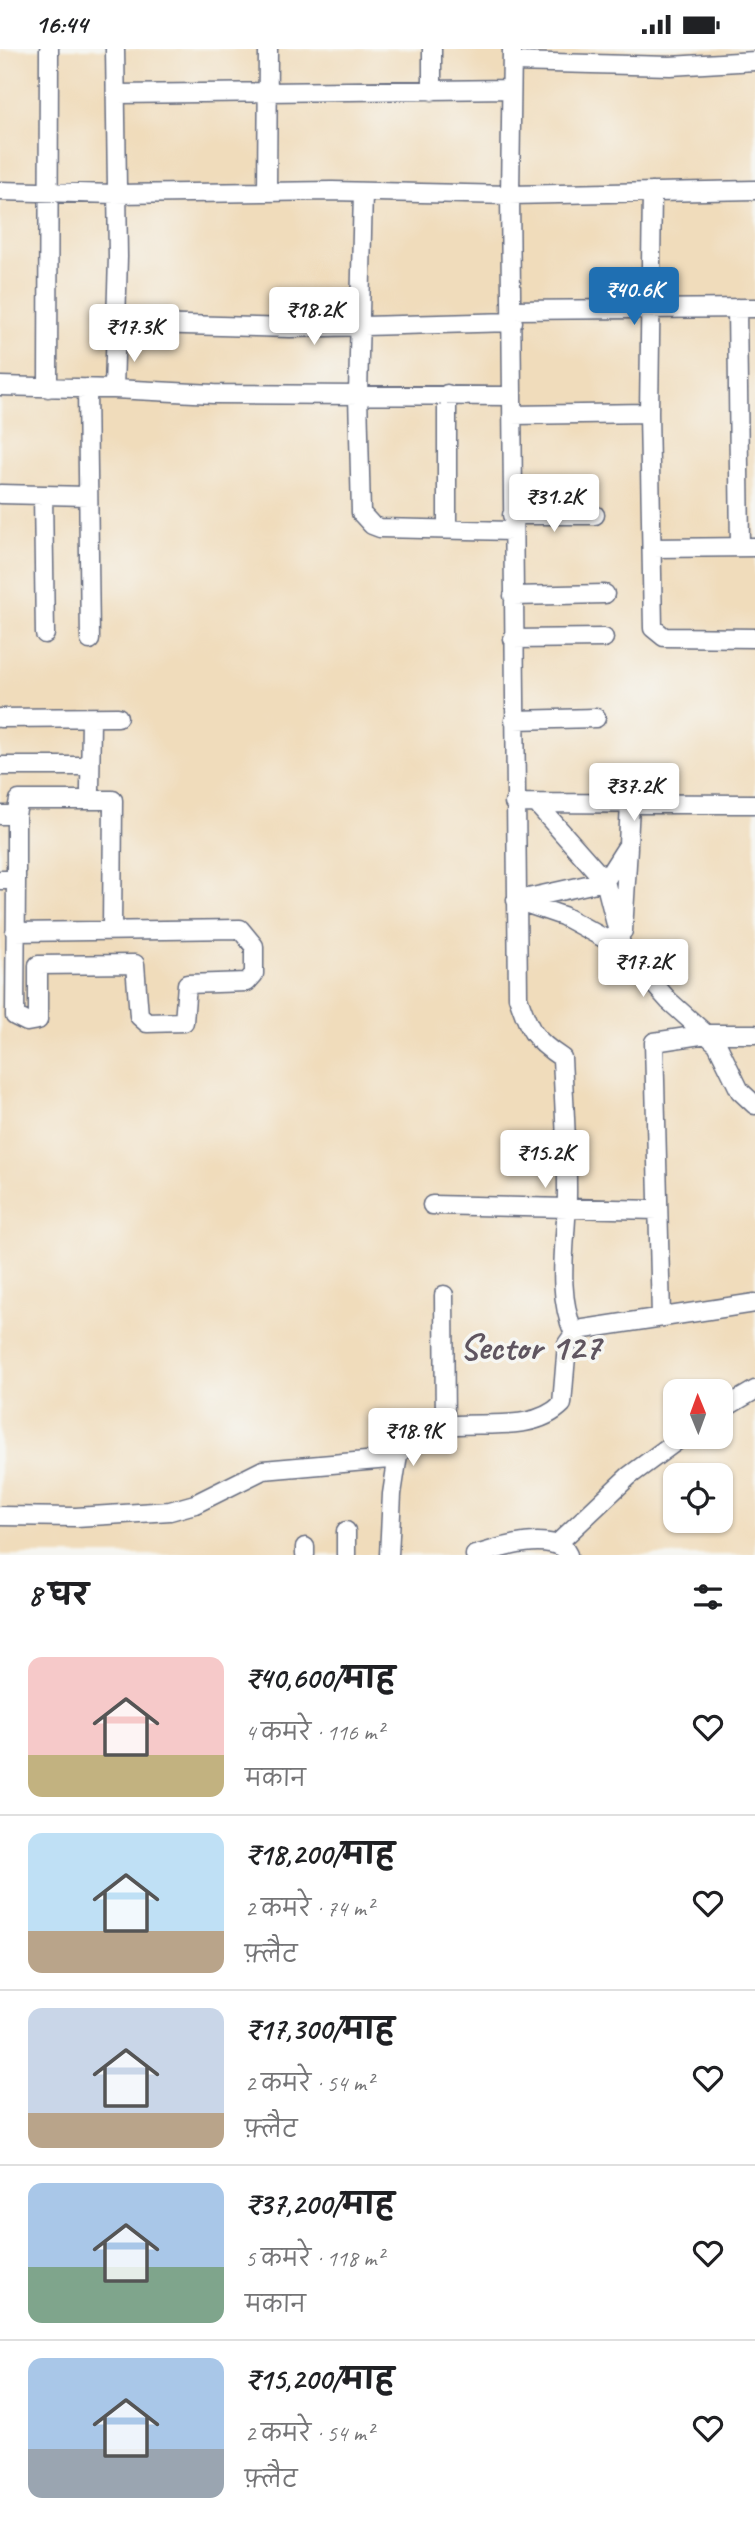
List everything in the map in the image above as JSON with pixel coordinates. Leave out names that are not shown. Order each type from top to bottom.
[{"type":"street","points":[[48,49],[48,388]]},
{"type":"street","points":[[114,389],[118,94],[115,49]]},
{"type":"street","points":[[267,192],[268,49]]},
{"type":"street","points":[[432,49],[432,91]]},
{"type":"street","points":[[574,1334],[565,1313],[562,1290],[566,1210],[562,1058],[537,1042],[527,1026],[518,997],[510,195],[513,55],[755,61]]},
{"type":"street","points":[[118,94],[511,89]]},
{"type":"street","points":[[0,191],[510,195],[755,190]]},
{"type":"street","points":[[363,192],[358,395],[360,503],[365,520],[380,528],[447,529],[595,515]]},
{"type":"street","points":[[652,193],[649,413],[652,615],[657,634],[676,638],[755,638]]},
{"type":"street","points":[[116,323],[218,327],[360,327],[651,308],[746,308],[748,547],[652,548]]},
{"type":"street","points":[[0,386],[214,394],[512,396]]},
{"type":"street","points":[[87,388],[90,640]]},
{"type":"street","points":[[447,394],[447,529]]},
{"type":"street","points":[[512,415],[649,413]]},
{"type":"street","points":[[0,494],[88,496]]},
{"type":"street","points":[[43,495],[45,634]]},
{"type":"street","points":[[513,596],[605,594]]},
{"type":"street","points":[[513,639],[604,638]]},
{"type":"street","points":[[0,719],[118,717]]},
{"type":"street","points":[[514,720],[596,718]]},
{"type":"street","points":[[90,719],[90,790]]},
{"type":"street","points":[[0,767],[90,766]]},
{"type":"street","points":[[15,932],[240,929],[254,946],[254,974],[247,982],[187,983],[184,1022],[147,1023],[139,1016],[135,964],[38,965],[38,1020],[27,1022],[15,1016],[15,932],[8,880],[8,815],[19,800],[113,800],[112,929]]},
{"type":"street","points":[[514,803],[755,804]]},
{"type":"street","points":[[536,803],[605,881],[622,948]]},
{"type":"street","points":[[622,948],[630,803]]},
{"type":"street","points":[[516,900],[605,881],[628,845]]},
{"type":"street","points":[[516,900],[563,916],[622,948],[669,1000],[707,1034],[731,1067],[740,1091],[755,1105]]},
{"type":"street","points":[[661,1317],[654,1042],[707,1034],[755,1034]]},
{"type":"street","points":[[432,1205],[658,1210]]},
{"type":"street","points":[[444,1295],[446,1426]]},
{"type":"street","points":[[0,1516],[76,1517],[170,1511],[195,1504],[263,1470],[375,1461],[398,1455],[425,1429],[543,1420],[562,1404],[565,1357],[574,1334],[606,1325],[755,1303]]},
{"type":"street","points":[[733,1403],[755,1390]]},
{"type":"street","points":[[475,1555],[521,1544],[563,1549],[629,1476],[666,1449]]},
{"type":"street","points":[[390,1555],[392,1494],[398,1455]]},
{"type":"street","points":[[346,1531],[346,1555]]},
{"type":"district","name":"Sector 127","points":[[530,1346]]}]
